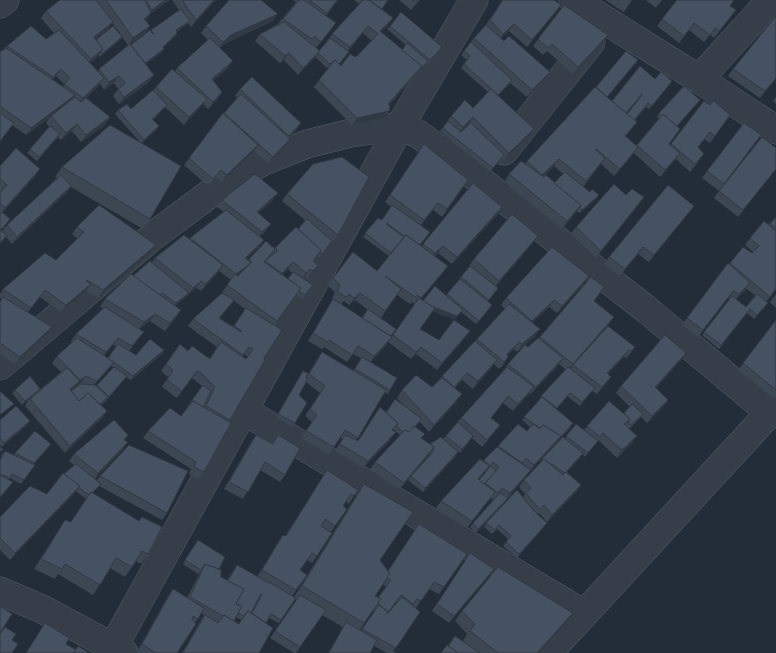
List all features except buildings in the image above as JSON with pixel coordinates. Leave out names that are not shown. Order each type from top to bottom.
[{"type":"street","points":[[0,4],[5,0]]},
{"type":"street","points":[[0,591],[42,609],[116,651],[243,410],[400,126],[474,0]]},
{"type":"street","points":[[573,0],[776,130]]},
{"type":"street","points":[[699,79],[772,0]]},
{"type":"street","points":[[480,181],[607,22]]},
{"type":"street","points":[[0,366],[153,236],[227,180],[264,161],[307,144],[400,126],[418,134],[773,409],[548,653]]},
{"type":"street","points":[[243,410],[584,614]]}]
